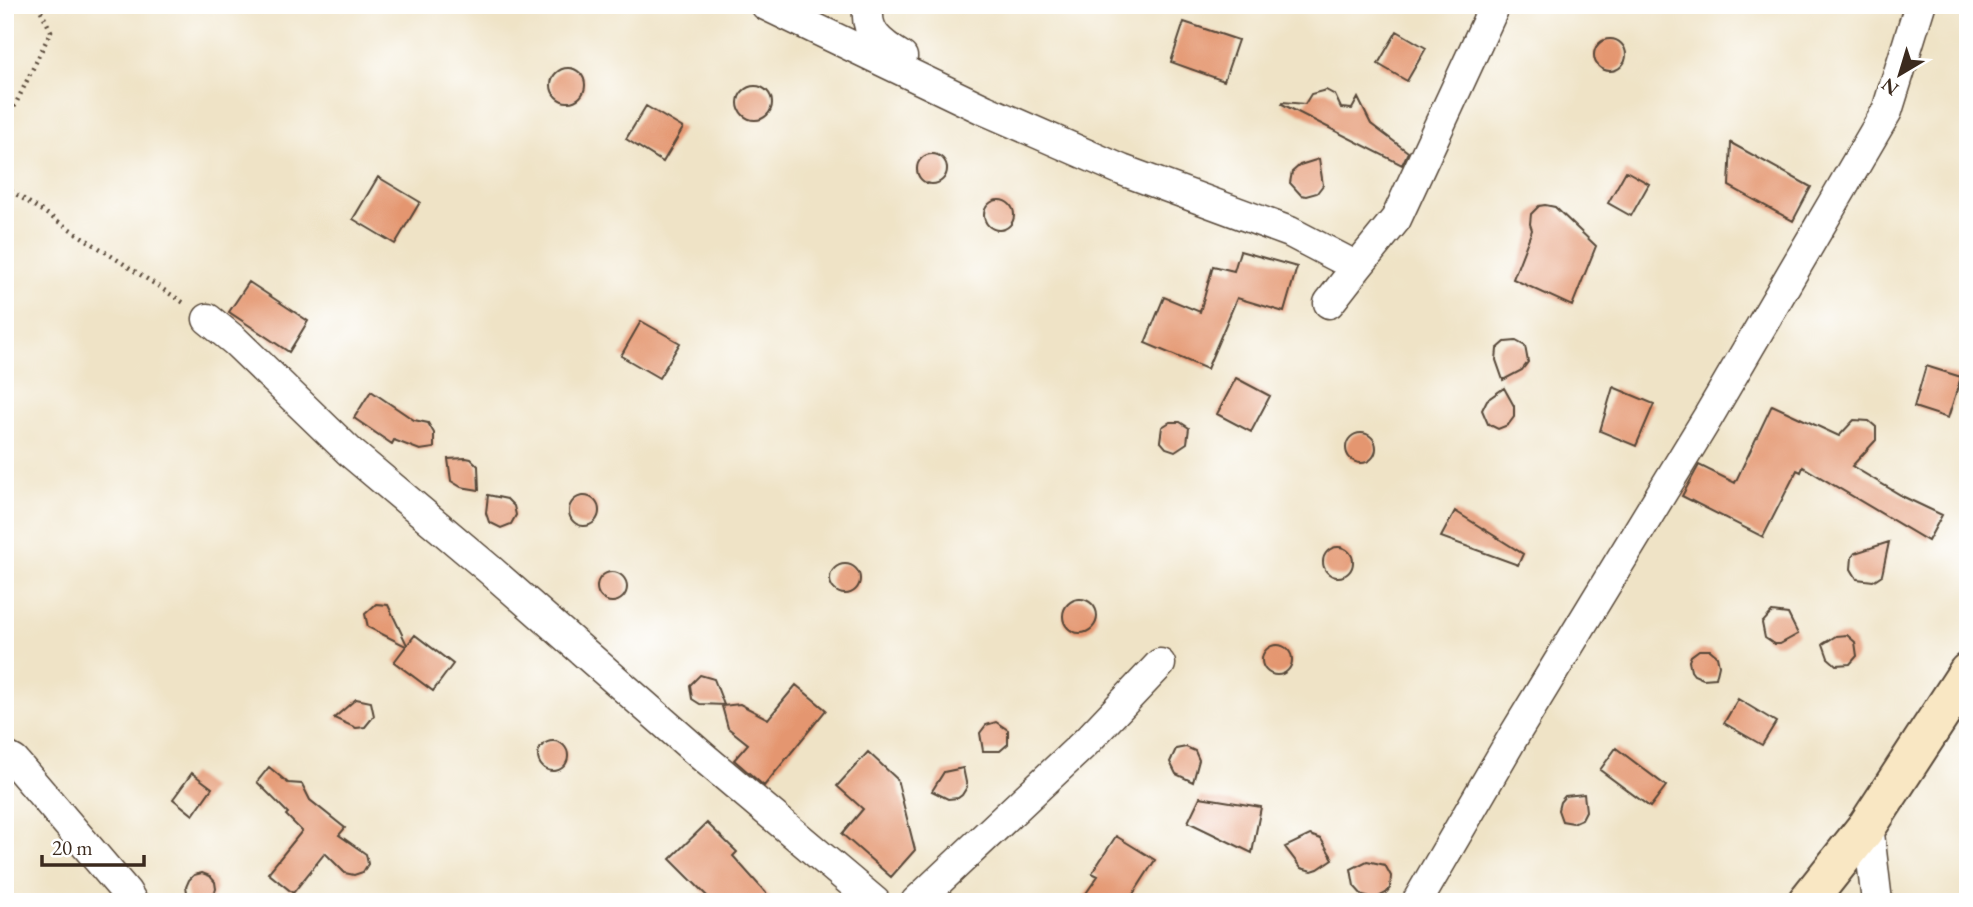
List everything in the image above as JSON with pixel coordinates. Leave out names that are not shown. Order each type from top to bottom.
[{"type":"main road","points":[[1807,902],[1868,825],[1968,672]]},
{"type":"street","points":[[766,5],[985,110],[1122,170],[1290,232],[1357,267]]},
{"type":"street","points":[[869,5],[866,16],[873,37],[985,110]]},
{"type":"street","points":[[1329,303],[1396,219],[1496,5]]},
{"type":"street","points":[[1418,902],[1513,737],[1715,405],[1887,111],[1920,5]]},
{"type":"street","points":[[208,319],[235,341],[350,452],[875,902]]},
{"type":"street","points":[[916,902],[1086,742],[1160,664]]},
{"type":"street","points":[[5,756],[22,771],[132,902]]},
{"type":"street","points":[[1868,825],[1877,902]]},
{"type":"path","points":[[5,126],[51,31],[38,5]]},
{"type":"path","points":[[5,187],[208,319]]},
{"type":"building","points":[[1184,22],[1238,40],[1224,81],[1171,62]]},
{"type":"building","points":[[1397,31],[1426,48],[1407,81],[1378,64]]},
{"type":"building","points":[[1610,39],[1622,43],[1626,55],[1622,67],[1610,71],[1598,67],[1594,55],[1598,43]]},
{"type":"building","points":[[568,68],[580,73],[585,85],[580,97],[568,102],[556,97],[551,85],[556,73]]},
{"type":"building","points":[[755,86],[767,91],[772,103],[767,115],[755,120],[743,115],[738,103],[743,91]]},
{"type":"building","points":[[1326,90],[1335,95],[1341,108],[1352,109],[1358,98],[1371,124],[1408,152],[1402,165],[1282,104],[1305,104],[1311,94]]},
{"type":"building","points":[[646,106],[683,128],[663,162],[626,139]]},
{"type":"building","points":[[1731,143],[1811,187],[1793,221],[1729,186]]},
{"type":"building","points":[[932,154],[938,155],[946,163],[946,175],[938,183],[932,184],[926,183],[918,175],[917,169],[918,163],[926,155]]},
{"type":"building","points":[[1319,159],[1323,185],[1317,193],[1301,195],[1290,183],[1292,172],[1300,165]]},
{"type":"building","points":[[1626,171],[1649,184],[1631,216],[1608,203]]},
{"type":"building","points":[[378,177],[420,202],[395,244],[353,219]]},
{"type":"building","points":[[999,200],[1005,201],[1013,209],[1013,221],[1005,229],[999,230],[993,229],[985,221],[984,215],[985,209],[993,201]]},
{"type":"building","points":[[1539,206],[1555,207],[1596,246],[1572,306],[1513,279],[1532,230],[1531,214]]},
{"type":"building","points":[[1240,251],[1297,267],[1284,312],[1237,298],[1207,369],[1145,343],[1164,297],[1200,312],[1213,266],[1234,271]]},
{"type":"building","points":[[249,282],[308,321],[289,352],[229,312]]},
{"type":"building","points":[[641,321],[680,343],[659,378],[621,356]]},
{"type":"building","points":[[1516,341],[1525,346],[1528,362],[1522,370],[1503,380],[1496,360],[1497,349],[1505,342]]},
{"type":"building","points":[[1926,366],[1961,377],[1948,418],[1914,407]]},
{"type":"building","points":[[1236,378],[1270,396],[1251,432],[1217,414]]},
{"type":"building","points":[[1613,387],[1654,404],[1636,446],[1600,431]]},
{"type":"building","points":[[1504,388],[1514,406],[1514,417],[1508,425],[1498,429],[1488,424],[1482,410],[1487,400]]},
{"type":"building","points":[[371,391],[414,420],[428,423],[434,433],[434,448],[420,450],[394,440],[392,444],[354,418]]},
{"type":"building","points":[[1772,405],[1839,436],[1854,420],[1869,421],[1876,427],[1876,440],[1852,466],[1904,497],[1942,515],[1928,541],[1803,467],[1801,472],[1797,470],[1763,537],[1682,496],[1699,465],[1735,483]]},
{"type":"building","points":[[1170,422],[1180,422],[1189,428],[1187,443],[1175,451],[1166,448],[1160,441],[1162,427]]},
{"type":"building","points":[[1361,433],[1367,434],[1375,442],[1375,454],[1367,462],[1361,463],[1355,462],[1347,454],[1346,448],[1347,442],[1355,434]]},
{"type":"building","points":[[466,458],[478,466],[479,490],[461,487],[451,481],[448,459]]},
{"type":"building","points":[[488,495],[507,499],[514,506],[516,515],[511,524],[501,528],[489,522],[486,513]]},
{"type":"building","points":[[584,496],[590,497],[598,505],[598,517],[590,525],[584,526],[578,525],[570,517],[569,511],[570,505],[578,497]]},
{"type":"building","points":[[1455,511],[1523,554],[1518,565],[1441,537]]},
{"type":"building","points":[[1889,542],[1882,575],[1873,581],[1857,579],[1851,569],[1855,553]]},
{"type":"building","points":[[1338,547],[1344,548],[1352,556],[1352,568],[1344,576],[1338,577],[1332,576],[1324,568],[1323,562],[1324,556],[1332,548]]},
{"type":"building","points":[[845,564],[851,565],[859,573],[859,585],[851,593],[845,594],[839,593],[831,585],[830,579],[831,573],[839,565]]},
{"type":"building","points":[[612,572],[618,573],[626,581],[626,593],[618,601],[612,602],[606,601],[598,593],[597,587],[598,581],[606,573]]},
{"type":"building","points":[[1080,599],[1092,604],[1097,616],[1092,628],[1080,633],[1068,628],[1063,616],[1068,604]]},
{"type":"building","points":[[376,604],[388,605],[407,645],[415,635],[453,664],[433,691],[394,662],[406,646],[368,627],[365,614]]},
{"type":"building","points":[[1772,612],[1788,614],[1798,634],[1780,644],[1774,644],[1765,638],[1762,623]]},
{"type":"building","points":[[1847,635],[1855,642],[1857,656],[1850,664],[1836,665],[1828,658],[1823,644],[1836,636]]},
{"type":"building","points":[[1277,645],[1283,646],[1291,654],[1291,666],[1283,674],[1277,675],[1271,674],[1263,666],[1262,660],[1263,654],[1271,646]]},
{"type":"building","points":[[1699,650],[1710,650],[1717,656],[1719,665],[1716,678],[1703,679],[1691,671],[1689,661]]},
{"type":"building","points":[[700,675],[714,679],[724,705],[700,704],[692,699],[690,685]]},
{"type":"building","points":[[796,685],[826,710],[764,786],[734,760],[748,744],[728,728],[722,706],[740,704],[768,719]]},
{"type":"building","points":[[356,699],[371,702],[374,716],[365,727],[356,728],[334,718]]},
{"type":"building","points":[[1738,699],[1776,722],[1762,745],[1724,723]]},
{"type":"building","points":[[996,722],[1008,730],[1008,744],[1000,751],[983,751],[980,733],[986,725]]},
{"type":"building","points":[[553,741],[559,742],[567,750],[567,762],[559,770],[553,771],[547,770],[539,762],[538,756],[539,750],[547,742]]},
{"type":"building","points":[[1186,747],[1195,751],[1199,760],[1193,782],[1176,774],[1170,762],[1176,749]]},
{"type":"building","points":[[1616,748],[1666,786],[1650,807],[1600,770]]},
{"type":"building","points":[[868,752],[897,779],[915,850],[891,877],[842,834],[863,809],[837,786]]},
{"type":"building","points":[[269,767],[288,783],[302,784],[310,800],[345,828],[339,835],[366,854],[368,864],[363,872],[354,875],[345,873],[325,853],[293,893],[268,873],[302,831],[257,782]]},
{"type":"building","points":[[963,768],[967,787],[958,798],[948,799],[932,791],[944,772]]},
{"type":"building","points":[[192,773],[212,788],[193,815],[173,799]]},
{"type":"building","points":[[1584,794],[1586,811],[1582,819],[1573,823],[1562,821],[1558,810],[1560,802],[1565,796]]},
{"type":"building","points":[[1200,797],[1261,807],[1252,853],[1188,822]]},
{"type":"building","points":[[707,823],[737,852],[733,856],[774,902],[713,902],[670,859]]},
{"type":"building","points":[[1310,835],[1321,839],[1333,859],[1312,871],[1301,868],[1285,847]]},
{"type":"building","points":[[1116,836],[1155,860],[1128,902],[1080,902],[1098,876],[1092,873]]},
{"type":"building","points":[[1367,861],[1385,865],[1391,876],[1390,888],[1375,899],[1363,896],[1354,886],[1351,869]]},
{"type":"building","points":[[202,873],[215,882],[216,889],[211,902],[189,902],[186,887],[189,880]]}]
